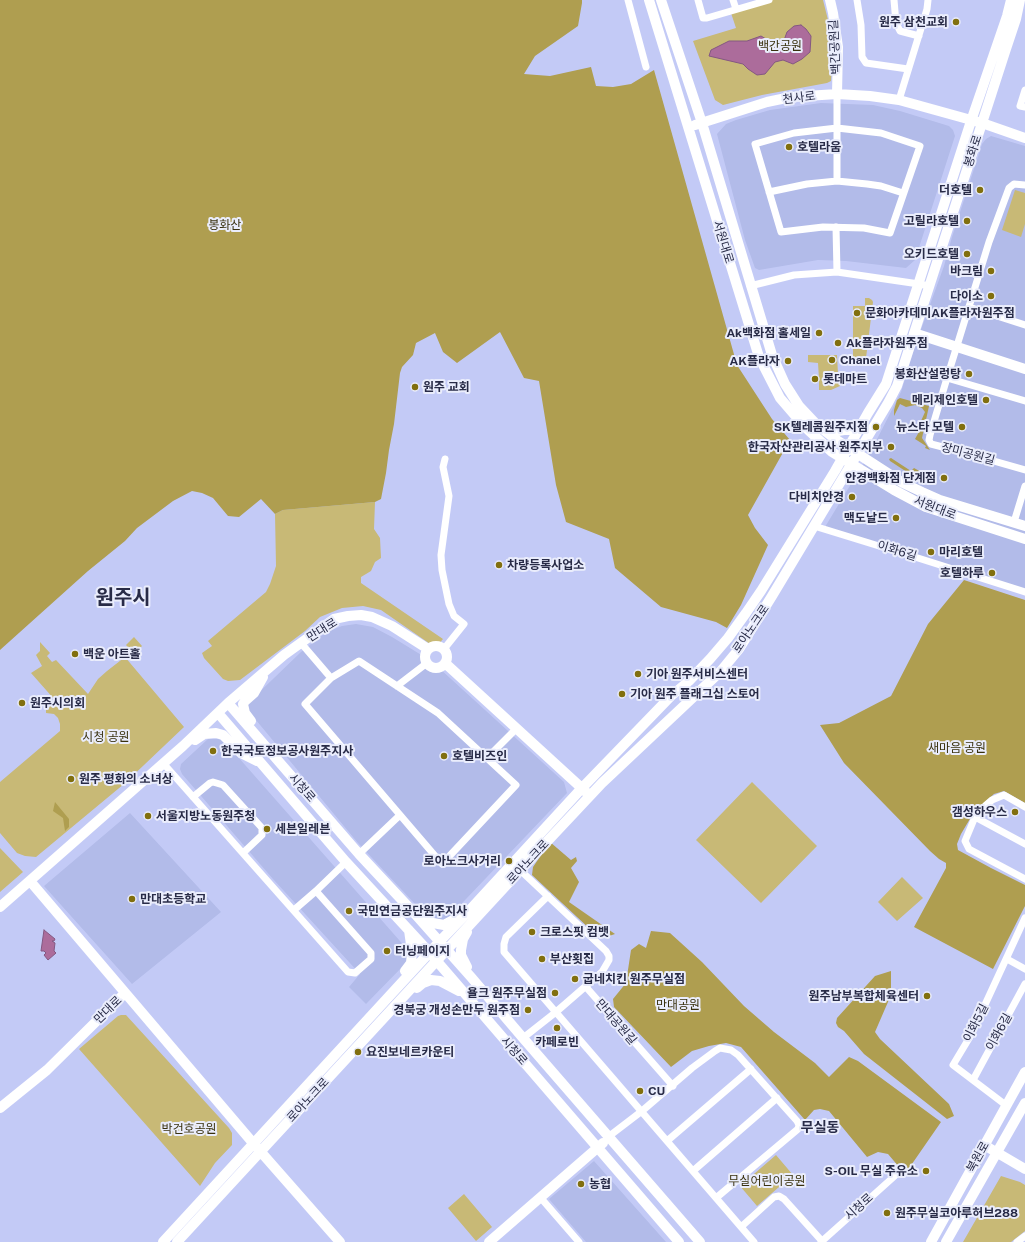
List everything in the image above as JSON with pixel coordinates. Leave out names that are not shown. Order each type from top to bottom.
[{"type":"street","points":[[628,0],[646,68]]},
{"type":"street","name":"서원대로","points":[[649,0],[759,357],[780,398],[805,427],[822,443],[841,458],[894,490],[926,507],[1025,539]]},
{"type":"street","name":"서원대로","points":[[662,0],[702,122],[750,286],[772,355],[785,384],[800,406],[816,424],[857,454],[904,483],[947,502],[1025,526]]},
{"type":"street","points":[[698,0],[704,18],[768,0]]},
{"type":"street","points":[[733,0],[736,9]]},
{"type":"street","name":"백간공원길","points":[[830,0],[838,47],[837,94]]},
{"type":"street","points":[[857,0],[861,25],[862,57],[866,62],[908,69]]},
{"type":"street","points":[[894,0],[896,23],[900,31],[919,36]]},
{"type":"street","points":[[899,100],[927,9],[928,0]]},
{"type":"street","name":"봉화로","points":[[851,464],[897,386],[914,333],[924,285],[971,121],[1007,16],[1011,0]]},
{"type":"street","name":"봉화로","points":[[848,447],[886,384],[924,285],[982,123],[1014,25],[1020,0]]},
{"type":"street","points":[[1025,90],[1020,106],[1025,107]]},
{"type":"street","points":[[837,94],[837,181]]},
{"type":"street","name":"천사로","points":[[688,127],[767,102],[791,97],[837,94],[899,100],[982,123]]},
{"type":"street","points":[[982,123],[1025,138]]},
{"type":"street","points":[[837,128],[881,133],[920,146],[890,233],[864,228],[823,226],[781,232],[769,192],[755,144],[794,133],[837,128]]},
{"type":"street","points":[[769,192],[807,184],[837,181],[881,186],[903,193]]},
{"type":"street","name":"장미공원길","points":[[1025,185],[1014,184],[1009,188],[989,242],[929,440],[931,444],[1025,470]]},
{"type":"street","points":[[836,227],[837,272]]},
{"type":"street","points":[[750,286],[794,275],[837,272],[924,285]]},
{"type":"street","points":[[969,307],[1025,325]]},
{"type":"street","points":[[914,333],[1025,369]]},
{"type":"street","points":[[947,378],[1025,401]]},
{"type":"street","points":[[816,424],[838,430],[852,430],[858,426],[868,412]]},
{"type":"street","name":"로아노크로","points":[[177,1242],[405,994],[448,950],[471,916],[582,788],[671,696],[689,681],[728,638],[761,591],[848,447]]},
{"type":"street","points":[[444,649],[464,624],[454,616],[449,604],[442,570],[441,555],[449,496],[443,467],[445,459]]},
{"type":"street","name":"로아노크로","points":[[163,1242],[429,952],[471,916],[520,870],[590,796],[720,671],[739,649],[851,464]]},
{"type":"street","points":[[1014,522],[1025,486]]},
{"type":"street","name":"이화6길","points":[[814,526],[1025,592]]},
{"type":"street","points":[[761,591],[772,596]]},
{"type":"street","name":"만대로","points":[[218,713],[266,671],[334,619],[361,615],[372,617],[392,626],[428,650]]},
{"type":"street","points":[[301,643],[331,678]]},
{"type":"street","points":[[432,646],[444,649],[447,654],[445,663],[442,667],[431,667],[427,663],[425,654],[432,646]]},
{"type":"street","points":[[359,662],[397,686],[438,713],[516,785],[442,864],[305,704],[331,678],[359,662]]},
{"type":"street","points":[[397,686],[427,663]]},
{"type":"street","points":[[445,663],[590,796]]},
{"type":"street","points":[[266,671],[254,693],[243,704],[243,708],[247,717],[256,728],[270,751]]},
{"type":"street","name":"시청로","points":[[228,703],[359,854],[448,950],[700,1242]]},
{"type":"street","points":[[0,907],[183,746],[218,713]]},
{"type":"street","name":"시청로","points":[[218,713],[346,862],[437,961],[679,1242]]},
{"type":"street","points":[[487,758],[517,728]]},
{"type":"street","points":[[183,746],[196,740],[204,734],[216,733],[224,735],[241,753],[261,763]]},
{"type":"street","points":[[163,763],[348,972],[353,974],[371,959],[371,953],[316,891]]},
{"type":"street","points":[[193,797],[210,783],[213,782],[223,785],[262,828],[262,834],[243,853]]},
{"type":"street","points":[[1025,806],[1004,795],[992,800],[976,817],[965,841],[969,849],[1025,879]]},
{"type":"street","points":[[359,854],[400,815]]},
{"type":"street","points":[[976,817],[1025,844]]},
{"type":"street","points":[[294,910],[346,862]]},
{"type":"street","points":[[520,870],[606,951],[609,956],[609,960],[602,972],[586,987],[523,1038]]},
{"type":"street","name":"만대로","points":[[0,1108],[47,1070],[125,994],[30,880]]},
{"type":"street","points":[[548,896],[506,937],[504,952],[754,1242]]},
{"type":"street","points":[[415,914],[433,923],[444,925],[471,916]]},
{"type":"street","points":[[471,916],[463,939],[461,955],[471,977]]},
{"type":"street","name":"이화5길","points":[[1007,1106],[953,1065],[971,1035],[1025,918]]},
{"type":"street","points":[[397,988],[403,973],[411,963],[412,952],[409,930]]},
{"type":"street","points":[[1007,959],[1025,969]]},
{"type":"street","points":[[405,994],[415,990],[422,983],[431,980],[440,981],[463,993]]},
{"type":"street","name":"이화6길","points":[[972,1080],[1025,984]]},
{"type":"street","name":"만대공원길","points":[[586,987],[672,1086]]},
{"type":"street","points":[[125,994],[260,1152],[340,1242]]},
{"type":"street","points":[[489,1242],[608,1137],[642,1112],[692,1068],[720,1048],[732,1050],[738,1055],[799,1125],[798,1129],[716,1198]]},
{"type":"street","points":[[666,1140],[751,1069]]},
{"type":"street","name":"북원로","points":[[931,1242],[1025,1072]]},
{"type":"street","points":[[692,1171],[776,1098]]},
{"type":"street","name":"북원로","points":[[946,1242],[1025,1103]]},
{"type":"street","points":[[984,1145],[1025,1169]]},
{"type":"street","name":"시청로","points":[[821,1241],[898,1173]]},
{"type":"street","points":[[741,1226],[774,1197],[779,1196],[784,1199],[821,1241]]},
{"type":"street","points":[[540,1197],[579,1242]]},
{"type":"street","points":[[1017,1242],[1025,1236]]},
{"type":"shaded area","points":[[801,25],[811,36],[810,52],[793,64],[783,60],[775,62],[765,74],[757,75],[743,64],[709,56],[711,50],[729,41],[747,41],[761,36],[766,39],[770,48],[777,48],[783,43],[787,32],[794,26]]},
{"type":"shaded area","points":[[821,103],[873,105],[900,111],[949,126],[953,130],[955,136],[915,260],[906,268],[846,261],[818,260],[759,270],[755,268],[745,240],[717,134],[726,124],[736,120],[770,110]]},
{"type":"shaded area","points":[[991,136],[1025,146],[1025,591],[825,527],[872,449],[901,392],[915,346],[944,266],[982,144]]},
{"type":"shaded area","points":[[356,624],[373,627],[392,637],[423,656],[432,665],[439,668],[564,782],[567,793],[446,920],[430,920],[358,843],[246,708],[246,705],[301,652],[316,640],[327,632],[342,626]]},
{"type":"shaded area","points":[[208,739],[218,739],[224,741],[407,949],[408,956],[406,963],[366,1004],[349,987],[360,974],[273,879],[182,774],[180,769],[181,764]]},
{"type":"shaded area","name":"만대초등학교","points":[[130,813],[221,912],[132,984],[44,886]]},
{"type":"shaded area","points":[[44,930],[55,939],[52,941],[55,943],[54,951],[56,953],[48,960],[44,955],[46,953],[41,951]]},
{"type":"shaded area","points":[[594,1161],[666,1242],[586,1242],[549,1199]]},
{"type":"green space","name":"봉화산","points":[[0,0],[582,0],[578,26],[535,56],[524,74],[550,76],[591,67],[596,86],[613,87],[631,84],[654,70],[737,365],[772,419],[790,440],[748,515],[755,528],[768,545],[741,605],[727,628],[716,622],[661,607],[615,568],[609,539],[566,522],[556,485],[539,381],[524,378],[500,332],[457,363],[443,352],[435,333],[416,343],[413,355],[402,367],[400,373],[394,424],[381,499],[375,502],[283,510],[275,514],[261,499],[239,517],[228,516],[213,498],[202,493],[192,491],[173,501],[137,528],[125,541],[88,571],[0,650]]},
{"type":"green space","name":"백간공원","points":[[772,0],[823,0],[829,24],[832,64],[831,81],[762,95],[723,105],[715,100],[693,41],[736,28],[731,13]]},
{"type":"green space","points":[[1015,190],[1025,193],[1025,224],[1021,237],[1002,230]]},
{"type":"green space","points":[[865,298],[869,298],[873,302],[865,366],[857,359],[853,360],[853,306],[865,306]]},
{"type":"green space","points":[[808,355],[837,355],[840,386],[831,390],[819,390],[819,382],[813,382],[813,379],[819,379],[818,363],[808,362]]},
{"type":"green space","points":[[900,398],[929,406],[922,438],[930,450],[925,448],[926,446],[915,439],[924,423],[921,421],[925,412],[922,408],[915,405],[906,407],[900,404],[894,416],[897,400]]},
{"type":"green space","points":[[891,458],[911,471],[914,468],[923,473],[921,480],[890,461],[889,459]]},
{"type":"green space","points":[[375,502],[374,529],[380,538],[381,558],[375,562],[371,571],[361,577],[361,583],[443,639],[437,646],[433,646],[381,610],[363,606],[342,608],[320,617],[305,631],[240,680],[228,681],[223,679],[204,658],[202,653],[212,646],[208,641],[266,592],[276,566],[275,514],[283,510]]},
{"type":"green space","name":"새마음 공원","points":[[964,580],[1025,600],[1025,803],[1004,791],[994,794],[974,812],[957,844],[958,850],[1025,885],[1025,906],[993,969],[914,927],[946,868],[946,863],[930,851],[844,763],[820,725],[839,723],[891,696],[928,624]]},
{"type":"green space","points":[[134,637],[142,646],[134,654],[126,645]]},
{"type":"green space","name":"시청 공원","points":[[40,642],[50,653],[47,656],[52,662],[56,660],[88,694],[98,679],[125,657],[184,727],[124,784],[36,857],[25,856],[17,853],[0,833],[0,782],[60,731],[58,718],[54,714],[46,713],[46,710],[53,704],[54,699],[31,673],[42,666],[36,655],[40,651]]},
{"type":"green space","points":[[752,782],[817,846],[761,903],[696,840]]},
{"type":"green space","points":[[55,802],[69,819],[69,827],[65,831],[63,818],[53,811]]},
{"type":"green space","points":[[550,842],[571,860],[576,857],[577,861],[571,868],[579,882],[569,902],[615,934],[609,936],[592,931],[532,875],[533,867]]},
{"type":"green space","points":[[0,848],[23,872],[0,892]]},
{"type":"green space","points":[[902,877],[923,898],[897,921],[878,902]]},
{"type":"green space","name":"만대공원","points":[[651,931],[670,933],[702,962],[744,1006],[774,1032],[815,1063],[829,1077],[849,1057],[858,1061],[941,1122],[905,1174],[888,1154],[878,1152],[867,1157],[829,1111],[820,1109],[814,1110],[805,1120],[741,1047],[726,1043],[709,1046],[692,1051],[671,1067],[614,1007],[613,999],[626,983],[631,950],[639,944],[646,948]]},
{"type":"green space","points":[[891,971],[891,995],[875,1032],[880,1039],[949,1104],[954,1116],[947,1119],[864,1054],[836,1023],[837,1018],[875,976]]},
{"type":"green space","name":"박건호공원","points":[[121,1015],[126,1015],[232,1133],[232,1145],[215,1163],[200,1186],[79,1049]]},
{"type":"green space","name":"무실어린이공원","points":[[776,1155],[793,1175],[757,1206],[740,1186]]},
{"type":"green space","points":[[1001,1176],[1025,1185],[1025,1231],[1011,1242],[963,1242]]},
{"type":"green space","points":[[464,1194],[492,1227],[476,1241],[448,1208]]},
{"type":"place","name":"원주 삼천교회","points":[[956,22]]},
{"type":"place","name":"호텔라움","points":[[789,147]]},
{"type":"place","name":"더호텔","points":[[980,190]]},
{"type":"place","name":"고릴라호텔","points":[[967,221]]},
{"type":"place","name":"오키드호텔","points":[[967,254]]},
{"type":"place","name":"바크림","points":[[991,271]]},
{"type":"place","name":"다이소","points":[[991,296]]},
{"type":"place","name":"문화아카데미AK플라자원주점","points":[[857,313]]},
{"type":"place","name":"Ak백화점 홀세일","points":[[819,333]]},
{"type":"place","name":"Ak플라자원주점","points":[[838,343]]},
{"type":"place","name":"Chanel","points":[[832,360]]},
{"type":"place","name":"AK플라자","points":[[788,361]]},
{"type":"place","name":"봉화산설렁탕","points":[[969,374]]},
{"type":"place","name":"롯데마트","points":[[815,379]]},
{"type":"place","name":"원주 교회","points":[[415,387]]},
{"type":"place","name":"메리제인호텔","points":[[986,400]]},
{"type":"place","name":"SK텔레콤원주지점","points":[[876,427]]},
{"type":"place","name":"뉴스타 모텔","points":[[962,427]]},
{"type":"place","name":"한국자산관리공사 원주지부","points":[[891,447]]},
{"type":"place","name":"안경백화점 단계점","points":[[944,478]]},
{"type":"place","name":"다비치안경","points":[[852,497]]},
{"type":"place","name":"맥도날드","points":[[896,518]]},
{"type":"place","name":"마리호텔","points":[[931,552]]},
{"type":"place","name":"차량등록사업소","points":[[499,565]]},
{"type":"place","name":"호텔하루","points":[[992,573]]},
{"type":"place","name":"백운 아트홀","points":[[75,654]]},
{"type":"place","name":"기아 원주서비스센터","points":[[638,674]]},
{"type":"place","name":"기아 원주 플래그십 스토어","points":[[622,694]]},
{"type":"place","name":"원주시의회","points":[[22,703]]},
{"type":"place","name":"한국국토정보공사원주지사","points":[[213,751]]},
{"type":"place","name":"호텔비즈인","points":[[444,756]]},
{"type":"place","name":"원주 평화의 소녀상","points":[[71,779]]},
{"type":"place","name":"갬성하우스","points":[[1015,812]]},
{"type":"place","name":"서울지방노동원주청","points":[[148,816]]},
{"type":"place","name":"세븐일레븐","points":[[267,829]]},
{"type":"place","name":"로아노크사거리","points":[[509,861]]},
{"type":"place","name":"만대초등학교","points":[[132,899]]},
{"type":"place","name":"국민연금공단원주지사","points":[[349,911]]},
{"type":"place","name":"크로스핏 컴뱃","points":[[532,932]]},
{"type":"place","name":"터닝페이지","points":[[387,951]]},
{"type":"place","name":"부산횟집","points":[[542,959]]},
{"type":"place","name":"굽네치킨 원주무실점","points":[[575,979]]},
{"type":"place","name":"욜크 원주무실점","points":[[555,993]]},
{"type":"place","name":"원주남부복합체육센터","points":[[927,996]]},
{"type":"place","name":"경북궁 개성손만두 원주점","points":[[528,1010]]},
{"type":"place","name":"카페로빈","points":[[557,1028]]},
{"type":"place","name":"요진보네르카운티","points":[[358,1052]]},
{"type":"place","name":"CU","points":[[640,1091]]},
{"type":"place","name":"S-OIL 무실 주유소","points":[[926,1171]]},
{"type":"place","name":"농협","points":[[581,1184]]},
{"type":"place","name":"원주무실코아루허브288","points":[[887,1213]]},
{"type":"district","name":"원주시","points":[[123,598]]},
{"type":"district","name":"무실동","points":[[820,1128]]}]
